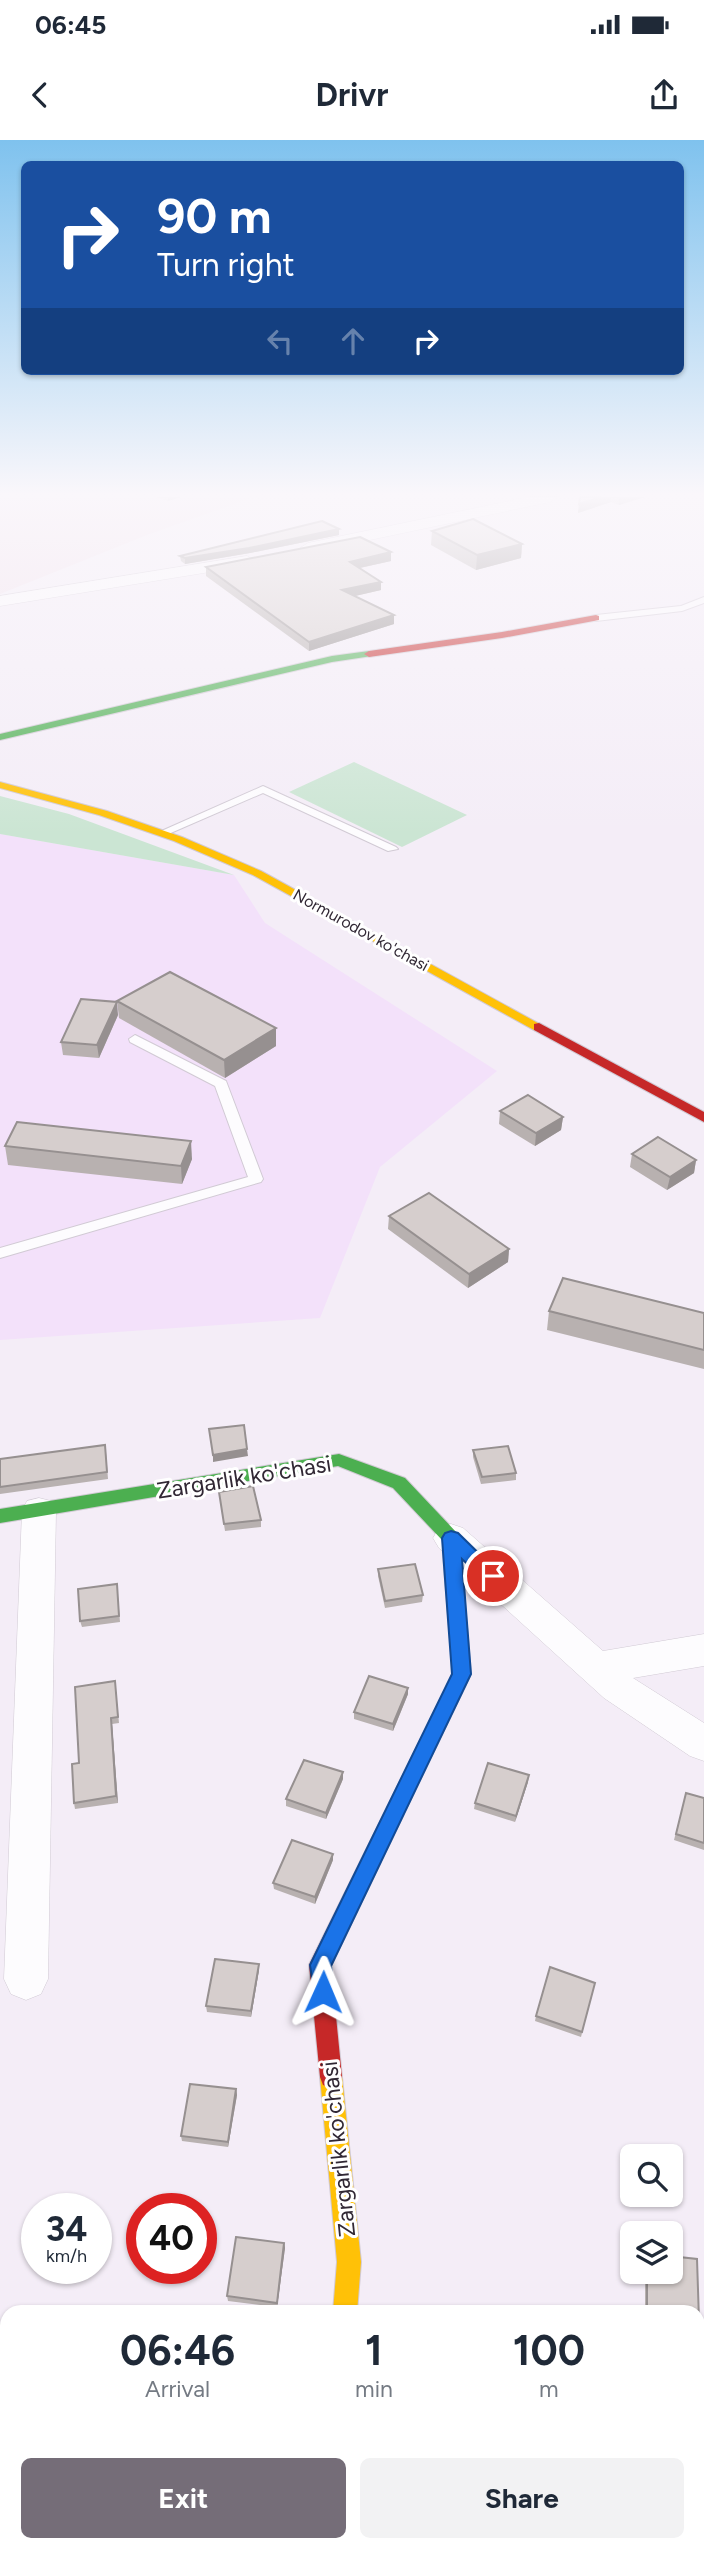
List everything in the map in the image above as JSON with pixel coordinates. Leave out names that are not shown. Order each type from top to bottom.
[{"type":"street","points":[[0,737],[332,659],[502,635],[596,618]]},
{"type":"street","name":"Normurodov ko'chasi","points":[[0,785],[103,813],[162,833],[257,873],[704,1118]]},
{"type":"street","name":"Zargarlik ko'chasi","points":[[0,1516],[339,1460],[399,1483],[451,1538],[462,1674],[320,1965],[349,2262],[346,2305]]},
{"type":"street","points":[[26,1979],[39,1511]]},
{"type":"street","points":[[451,1538],[617,1687],[704,1744]]},
{"type":"street","points":[[596,1668],[704,1650]]},
{"type":"lane","points":[[596,618],[669,610]]},
{"type":"lane","points":[[162,833],[263,789],[392,849]]},
{"type":"lane","points":[[0,1253],[256,1180],[221,1084],[135,1039]]},
{"type":"shaded area","points":[[0,834],[234,875],[265,923],[497,1071],[380,1167],[320,1318],[0,1340]]},
{"type":"green space","points":[[354,762],[467,815],[402,847],[289,792]]},
{"type":"green space","points":[[0,796],[69,814],[234,875],[0,834]]},
{"type":"building","points":[[264,610],[383,610],[394,615],[309,642]]},
{"type":"building","points":[[170,972],[276,1028],[224,1060],[117,1001]]},
{"type":"building","points":[[81,999],[117,1002],[97,1045],[61,1042]]},
{"type":"building","points":[[528,1095],[563,1117],[536,1133],[500,1111]]},
{"type":"building","points":[[17,1122],[191,1141],[181,1166],[5,1146]]},
{"type":"building","points":[[658,1137],[696,1160],[670,1177],[632,1154]]},
{"type":"building","points":[[429,1193],[509,1249],[469,1274],[389,1216]]},
{"type":"building","points":[[563,1278],[704,1313],[704,1350],[549,1311]]},
{"type":"building","points":[[244,1425],[247,1449],[213,1455],[209,1429]]},
{"type":"building","points":[[105,1445],[107,1472],[0,1487],[0,1459]]},
{"type":"building","points":[[508,1446],[516,1473],[482,1477],[473,1450]]},
{"type":"building","points":[[253,1486],[261,1520],[224,1524],[219,1492]]},
{"type":"building","points":[[415,1564],[423,1595],[385,1601],[378,1569]]},
{"type":"building","points":[[117,1584],[119,1616],[80,1621],[78,1589]]},
{"type":"building","points":[[369,1676],[408,1688],[393,1724],[354,1712]]},
{"type":"building","points":[[115,1681],[118,1717],[111,1718],[116,1796],[74,1803],[72,1764],[79,1763],[75,1687]]},
{"type":"building","points":[[304,1760],[343,1772],[326,1813],[286,1799]]},
{"type":"building","points":[[488,1763],[529,1775],[516,1816],[475,1803]]},
{"type":"building","points":[[686,1793],[704,1798],[704,1843],[676,1834]]},
{"type":"building","points":[[292,1840],[333,1854],[315,1897],[273,1883]]},
{"type":"building","points":[[215,1959],[259,1964],[251,2011],[206,2006]]},
{"type":"building","points":[[550,1967],[595,1983],[582,2032],[536,2016]]},
{"type":"building","points":[[190,2084],[236,2089],[228,2142],[181,2136]]},
{"type":"building","points":[[236,2237],[284,2243],[277,2303],[227,2296]]},
{"type":"building","points":[[683,2257],[697,2259],[699,2305],[647,2305],[647,2284],[683,2284]]},
{"type":"traffic: fast","points":[[0,737],[332,659],[369,654]]},
{"type":"traffic: fast","points":[[0,1516],[339,1460],[399,1483],[451,1538],[454,1580]]},
{"type":"traffic: slow","points":[[0,785],[103,813],[178,839],[257,873],[539,1027]]},
{"type":"traffic: slow","points":[[331,2077],[349,2262],[346,2305]]},
{"type":"traffic: jam","points":[[369,654],[596,618]]},
{"type":"traffic: jam","points":[[539,1027],[704,1118]]},
{"type":"traffic: jam","points":[[331,2077],[320,1965],[462,1674],[454,1580]]},
{"type":"route","points":[[323,1992],[320,1965],[462,1674],[451,1538],[493,1576]]}]
